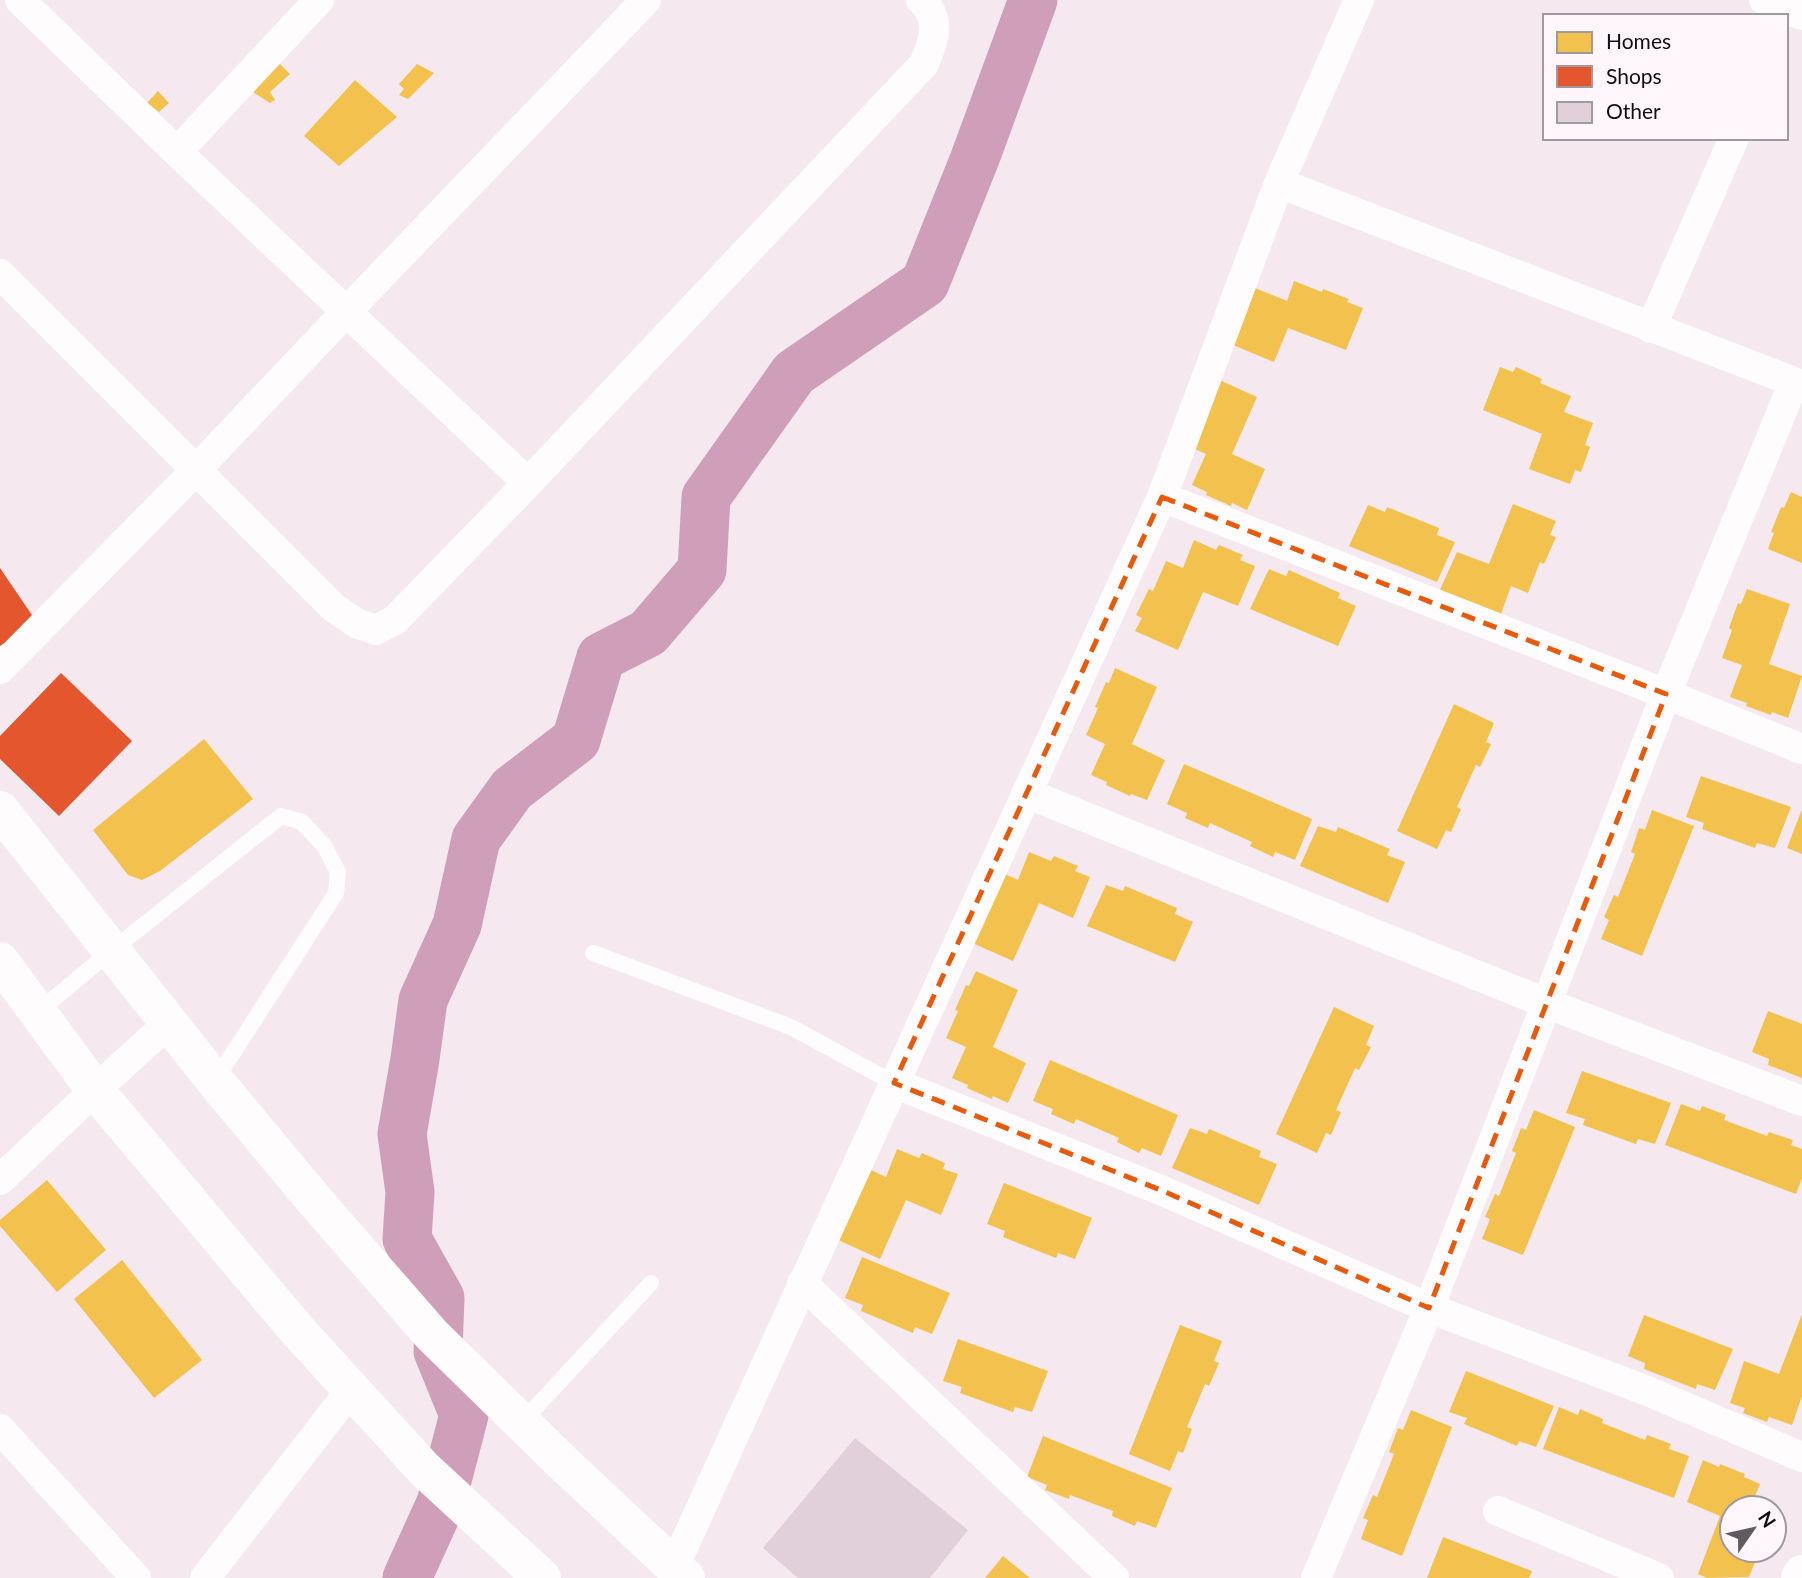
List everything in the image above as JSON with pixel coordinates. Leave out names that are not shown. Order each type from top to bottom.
[{"type":"main road","points":[[0,810],[215,1082],[432,1335],[680,1573]]},
{"type":"main road","points":[[0,961],[95,1090],[298,1331],[424,1469],[542,1578]]},
{"type":"street","points":[[20,0],[528,483]]},
{"type":"street","points":[[177,152],[319,0]]},
{"type":"street","points":[[0,669],[195,471],[646,0]]},
{"type":"street","points":[[0,274],[332,607],[356,623],[376,630],[395,620],[528,483],[925,64],[933,44],[935,25],[929,7],[921,0]]},
{"type":"street","points":[[680,1573],[802,1283],[1162,497],[1279,183],[1359,0]]},
{"type":"street","points":[[1651,328],[1733,140]]},
{"type":"street","points":[[1279,183],[1798,383],[1666,694],[1429,1308],[1316,1578]]},
{"type":"street","points":[[1162,497],[1802,749]]},
{"type":"street","points":[[1026,793],[1548,1004],[1802,1101]]},
{"type":"street","points":[[0,1181],[169,1023]]},
{"type":"street","points":[[894,1083],[1163,1191],[1429,1308],[1645,1390],[1802,1457]]},
{"type":"street","points":[[802,1283],[1114,1578]]},
{"type":"street","points":[[205,1578],[351,1390]]},
{"type":"street","points":[[0,1429],[136,1578]]},
{"type":"street","points":[[1498,1511],[1659,1578]]},
{"type":"lane","points":[[38,1012],[281,816],[302,822],[325,847],[338,872],[336,893],[215,1082]]},
{"type":"lane","points":[[593,953],[791,1027],[894,1083]]},
{"type":"lane","points":[[522,1422],[651,1283]]},
{"type":"highlighted area","points":[[1162,497],[1666,694],[1429,1308],[1163,1191],[894,1083]]},
{"type":"building: Homes","points":[[273,57],[290,74],[270,92],[275,100],[270,103],[248,89]]},
{"type":"building: Homes","points":[[417,64],[434,73],[408,99],[399,95],[404,89],[399,84]]},
{"type":"building: Homes","points":[[355,80],[397,117],[339,166],[304,136]]},
{"type":"building: Homes","points":[[158,91],[169,103],[159,112],[147,103]]},
{"type":"building: Homes","points":[[1294,281],[1349,299],[1347,302],[1363,308],[1346,350],[1288,328],[1274,362],[1233,345],[1255,288],[1287,301]]},
{"type":"building: Homes","points":[[1500,367],[1513,372],[1516,367],[1542,379],[1540,383],[1571,396],[1564,412],[1593,423],[1585,445],[1590,447],[1581,472],[1575,470],[1570,484],[1529,469],[1542,434],[1483,410]]},
{"type":"building: Homes","points":[[1215,378],[1257,397],[1232,454],[1265,469],[1247,510],[1206,495],[1207,492],[1192,485],[1206,454],[1186,445]]},
{"type":"building: Homes","points":[[1791,492],[1802,497],[1802,563],[1768,549],[1774,533],[1771,532],[1781,507],[1784,508]]},
{"type":"building: Homes","points":[[1513,504],[1556,521],[1550,535],[1556,537],[1544,564],[1540,562],[1528,593],[1511,586],[1501,614],[1439,592],[1457,552],[1489,564]]},
{"type":"building: Homes","points":[[1368,505],[1385,512],[1387,507],[1439,528],[1437,535],[1455,542],[1437,582],[1349,546]]},
{"type":"building: Homes","points":[[1194,540],[1216,550],[1219,545],[1243,555],[1240,560],[1255,566],[1238,606],[1203,592],[1178,650],[1135,631],[1142,618],[1136,615],[1149,589],[1153,591],[1166,561],[1183,568]]},
{"type":"building: Homes","points":[[1269,569],[1286,576],[1289,570],[1340,593],[1338,598],[1356,606],[1338,646],[1250,609]]},
{"type":"building: Homes","points":[[1747,589],[1790,604],[1769,664],[1802,676],[1788,718],[1746,706],[1747,703],[1730,697],[1742,665],[1722,658],[1738,603],[1741,604]]},
{"type":"building: Homes","points":[[1115,668],[1157,687],[1132,744],[1165,760],[1147,800],[1131,794],[1130,796],[1091,775],[1105,744],[1086,735],[1098,708],[1095,707]]},
{"type":"building: Homes","points":[[1454,704],[1494,723],[1486,742],[1491,744],[1480,767],[1476,765],[1457,807],[1461,809],[1451,832],[1446,830],[1437,849],[1397,831]]},
{"type":"building: Homes","points":[[204,739],[253,799],[160,871],[142,880],[128,875],[93,830]]},
{"type":"building: Homes","points":[[1184,764],[1312,819],[1295,860],[1275,852],[1273,857],[1250,846],[1252,842],[1210,823],[1208,828],[1185,818],[1187,813],[1167,804]]},
{"type":"building: Homes","points":[[1701,776],[1791,807],[1775,848],[1757,843],[1755,848],[1702,829],[1704,823],[1686,817]]},
{"type":"building: Homes","points":[[1802,809],[1802,854],[1787,848]]},
{"type":"building: Homes","points":[[1652,810],[1694,826],[1642,956],[1601,939],[1609,920],[1604,917],[1614,895],[1618,897],[1635,854],[1631,852],[1639,828],[1645,830]]},
{"type":"building: Homes","points":[[1318,826],[1336,832],[1338,827],[1390,849],[1387,855],[1405,862],[1388,903],[1300,866]]},
{"type":"building: Homes","points":[[1029,852],[1051,861],[1054,856],[1078,866],[1075,871],[1090,877],[1073,918],[1039,903],[1013,961],[970,942],[1001,872],[1018,880]]},
{"type":"building: Homes","points":[[1106,885],[1123,891],[1125,886],[1177,908],[1175,914],[1193,922],[1175,962],[1087,926]]},
{"type":"building: Homes","points":[[976,971],[1018,990],[993,1047],[1026,1063],[1008,1103],[967,1088],[968,1085],[952,1078],[966,1047],[946,1038],[966,985],[969,986]]},
{"type":"building: Homes","points":[[1334,1007],[1374,1026],[1366,1045],[1371,1047],[1359,1070],[1355,1068],[1336,1110],[1341,1112],[1331,1135],[1326,1133],[1317,1153],[1276,1134]]},
{"type":"building: Homes","points":[[1768,1011],[1802,1024],[1802,1078],[1768,1065],[1769,1059],[1752,1052]]},
{"type":"building: Homes","points":[[1050,1060],[1178,1115],[1161,1156],[1142,1148],[1139,1153],[1117,1142],[1119,1138],[1076,1119],[1074,1124],[1051,1114],[1053,1109],[1033,1101]]},
{"type":"building: Homes","points":[[1582,1071],[1671,1103],[1655,1144],[1638,1139],[1636,1144],[1583,1125],[1585,1119],[1566,1113]]},
{"type":"building: Homes","points":[[1681,1104],[1700,1111],[1702,1106],[1726,1115],[1724,1120],[1767,1136],[1769,1132],[1793,1140],[1791,1145],[1802,1149],[1802,1178],[1796,1194],[1665,1145]]},
{"type":"building: Homes","points":[[1534,1110],[1575,1127],[1523,1255],[1482,1239],[1490,1219],[1485,1217],[1495,1194],[1499,1196],[1516,1153],[1512,1151],[1521,1128],[1526,1130]]},
{"type":"building: Homes","points":[[1190,1128],[1207,1134],[1209,1129],[1261,1151],[1259,1157],[1277,1164],[1259,1205],[1172,1168]]},
{"type":"building: Homes","points":[[897,1149],[919,1158],[922,1153],[945,1163],[943,1169],[958,1174],[941,1215],[906,1200],[880,1259],[838,1240],[869,1169],[886,1177]]},
{"type":"building: Homes","points":[[47,1180],[106,1250],[57,1292],[0,1226],[0,1220]]},
{"type":"building: Homes","points":[[1004,1183],[1092,1218],[1075,1259],[1058,1253],[1056,1258],[1003,1237],[1005,1231],[987,1224]]},
{"type":"building: Homes","points":[[862,1257],[950,1293],[932,1334],[915,1327],[913,1333],[861,1311],[863,1305],[845,1298]]},
{"type":"building: Homes","points":[[122,1260],[202,1360],[154,1398],[74,1299]]},
{"type":"building: Homes","points":[[1802,1314],[1802,1396],[1792,1425],[1769,1417],[1767,1422],[1743,1413],[1745,1408],[1730,1403],[1744,1361],[1779,1374]]},
{"type":"building: Homes","points":[[1644,1315],[1733,1349],[1715,1390],[1697,1384],[1696,1389],[1644,1369],[1645,1363],[1628,1356]]},
{"type":"building: Homes","points":[[1180,1325],[1222,1341],[1214,1361],[1219,1363],[1209,1386],[1205,1384],[1187,1427],[1192,1429],[1183,1453],[1178,1451],[1170,1471],[1129,1454]]},
{"type":"building: Homes","points":[[958,1339],[1048,1371],[1032,1412],[1015,1407],[1013,1412],[960,1393],[962,1387],[943,1381]]},
{"type":"building: Homes","points":[[1466,1371],[1554,1406],[1536,1447],[1519,1441],[1517,1446],[1464,1424],[1467,1418],[1449,1412]]},
{"type":"building: Homes","points":[[1559,1407],[1578,1415],[1580,1409],[1603,1419],[1602,1423],[1645,1440],[1647,1435],[1671,1444],[1669,1449],[1689,1456],[1674,1498],[1543,1449]]},
{"type":"building: Homes","points":[[1411,1410],[1452,1427],[1402,1556],[1361,1539],[1368,1520],[1363,1518],[1373,1495],[1377,1497],[1394,1454],[1389,1452],[1398,1428],[1403,1430]]},
{"type":"building: Homes","points":[[1043,1436],[1172,1488],[1156,1528],[1137,1521],[1135,1526],[1112,1516],[1113,1511],[1070,1495],[1069,1499],[1045,1490],[1047,1485],[1027,1477]]},
{"type":"building: Homes","points":[[1703,1460],[1745,1474],[1744,1477],[1760,1484],[1756,1494],[1718,1494],[1718,1515],[1687,1502]]},
{"type":"building: Homes","points":[[1718,1521],[1718,1564],[1754,1564],[1749,1577],[1707,1578],[1698,1574]]},
{"type":"building: Homes","points":[[1443,1537],[1532,1571],[1529,1578],[1427,1578]]},
{"type":"building: Homes","points":[[1003,1556],[1030,1578],[985,1578]]},
{"type":"building: Shops","points":[[0,568],[36,621],[0,646]]},
{"type":"building: Shops","points":[[61,673],[132,741],[59,816],[0,759],[0,736]]},
{"type":"building: Other","points":[[855,1438],[968,1530],[930,1578],[798,1578],[763,1548]]},
{"type":"waterway","points":[[407,1578],[441,1503],[464,1415],[438,1351],[440,1298],[407,1239],[410,1192],[402,1134],[423,1000],[457,925],[476,839],[512,789],[576,740],[601,657],[648,633],[702,570],[706,497],[794,373],[925,283],[975,158],[1033,0]]}]
